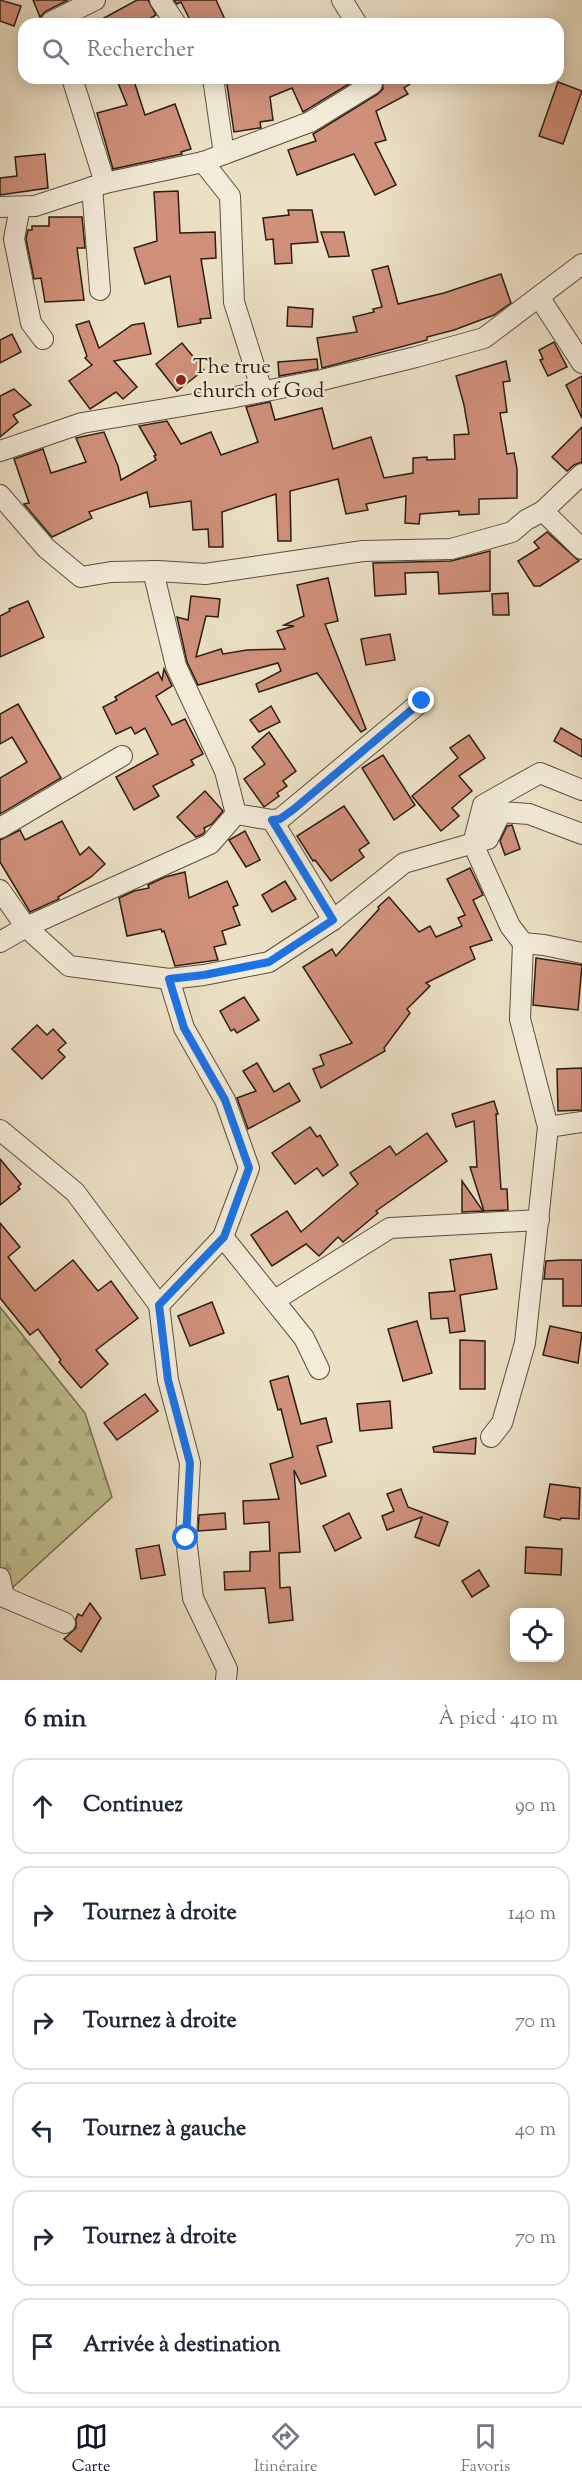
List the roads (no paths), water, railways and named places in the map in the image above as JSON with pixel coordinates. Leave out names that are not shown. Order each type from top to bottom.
[{"type":"street","points":[[59,18],[95,0]]},
{"type":"street","points":[[160,0],[172,18]]},
{"type":"street","points":[[342,0],[353,18]]},
{"type":"street","points":[[74,84],[99,185],[100,290]]},
{"type":"street","points":[[214,84],[224,154]]},
{"type":"street","points":[[0,207],[35,206],[99,185],[203,162],[310,122],[372,84]]},
{"type":"street","points":[[203,162],[230,196],[234,302],[262,391]]},
{"type":"street","points":[[20,207],[14,239],[31,323],[43,339]]},
{"type":"street","points":[[0,451],[82,423],[360,371],[484,338],[582,264]]},
{"type":"street","points":[[539,297],[582,363]]},
{"type":"street","points":[[0,495],[46,548],[81,577],[111,572],[153,571],[205,574],[363,551],[451,549],[512,532],[526,520],[543,511],[582,474]]},
{"type":"street","points":[[543,511],[582,549]]},
{"type":"street","points":[[153,571],[176,666],[225,771],[236,814]]},
{"type":"street","points":[[236,814],[272,820],[280,819],[422,701]]},
{"type":"street","points":[[0,828],[122,756]]},
{"type":"street","points":[[491,1437],[502,1423],[525,1342],[548,1126],[520,1019],[523,943],[510,926],[473,844],[483,805],[540,773],[582,790]]},
{"type":"street","points":[[0,890],[26,927],[69,966],[169,979],[204,975],[269,962],[333,920],[404,863],[488,839],[501,812],[529,814],[582,834]]},
{"type":"street","points":[[0,942],[26,927],[210,844],[236,814]]},
{"type":"street","points":[[272,820],[333,920]]},
{"type":"street","points":[[523,943],[582,953]]},
{"type":"street","points":[[159,1305],[224,1237],[249,1168],[225,1100],[184,1028],[169,979]]},
{"type":"street","points":[[548,1126],[582,1122]]},
{"type":"street","points":[[0,1130],[75,1192],[159,1305],[168,1380],[190,1463],[186,1538],[193,1598],[227,1668],[226,1680]]},
{"type":"street","points":[[274,1300],[390,1228],[539,1220]]},
{"type":"street","points":[[224,1237],[304,1338],[319,1369]]},
{"type":"street","points":[[0,1578],[4,1597],[65,1623]]},
{"type":"place","name":"The true church of God","points":[[181,380]]}]
